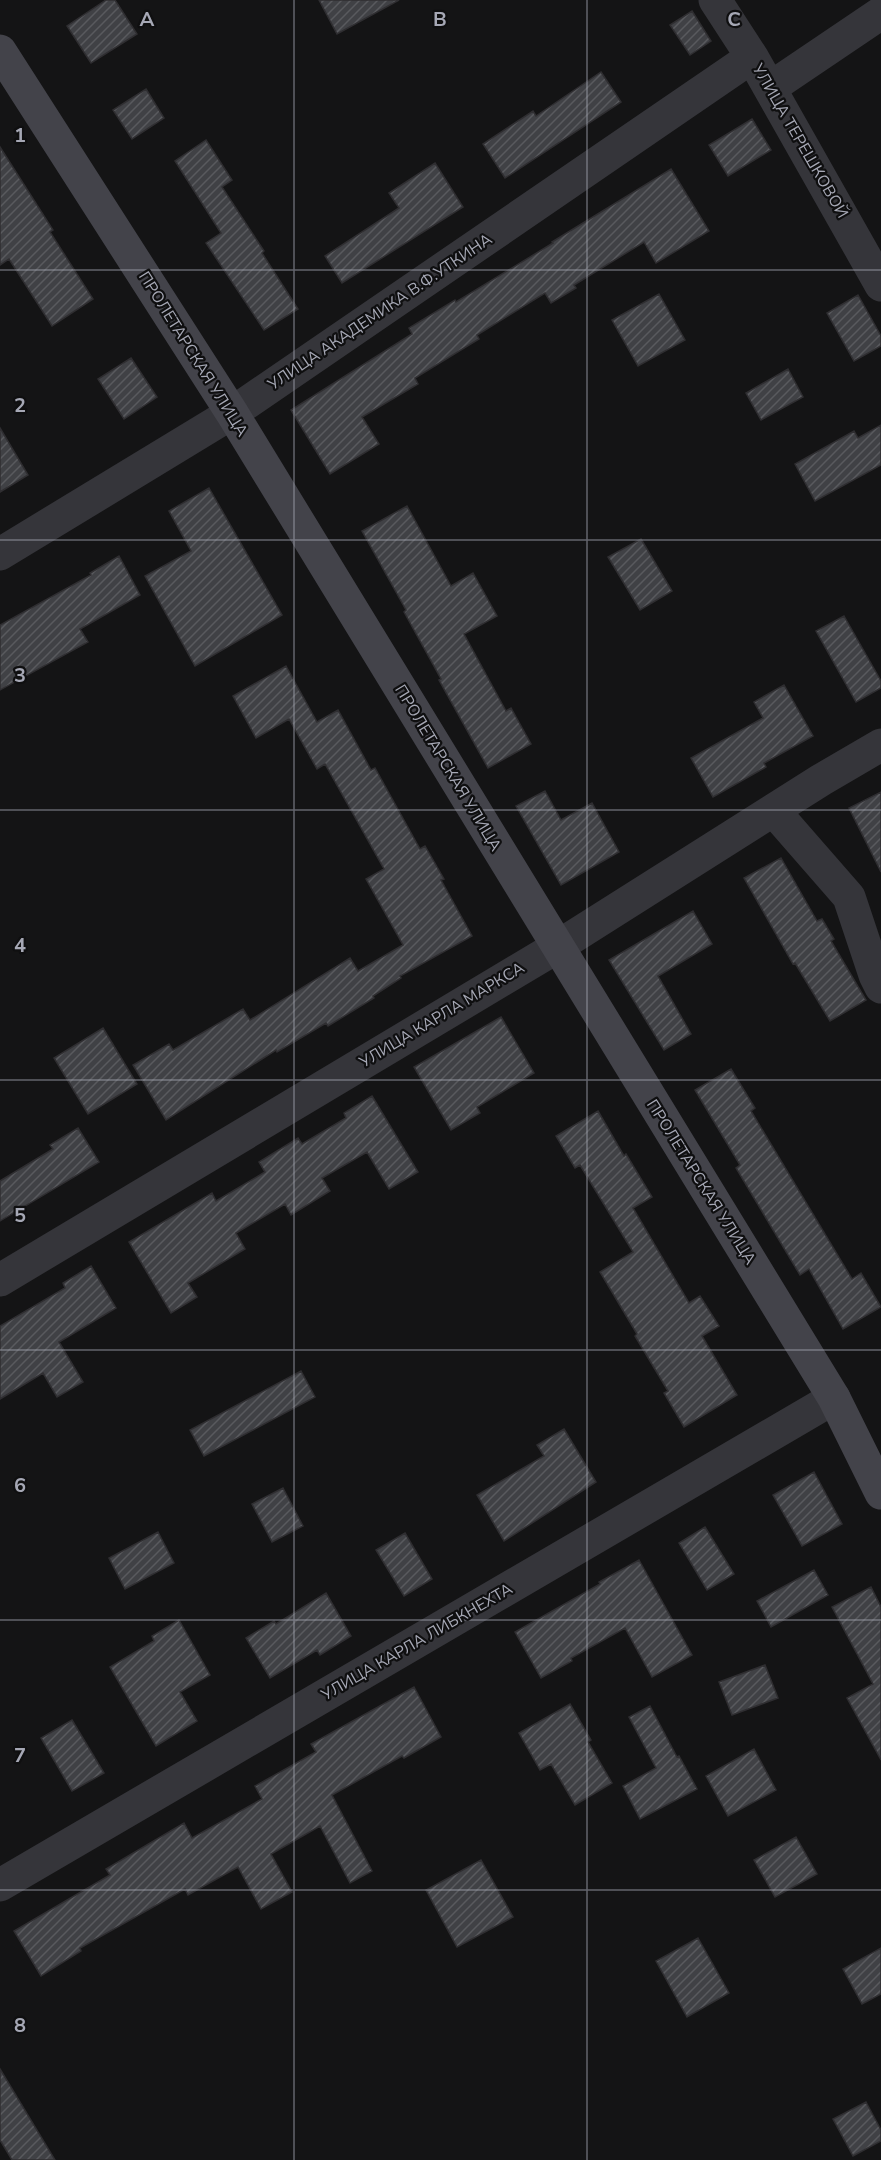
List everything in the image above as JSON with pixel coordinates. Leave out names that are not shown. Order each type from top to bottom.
[{"type":"main road","name":"ПРОЛЕТАРСКАЯ УЛИЦА","points":[[0,51],[232,413],[556,947],[834,1398],[881,1492]]},
{"type":"street","name":"УЛИЦА ТЕРЕШКОВОЙ","points":[[716,0],[770,88],[881,285]]},
{"type":"street","points":[[770,88],[881,13]]},
{"type":"street","name":"УЛИЦА АКАДЕМИКА В.Ф.УТКИНА","points":[[0,554],[232,413],[752,57]]},
{"type":"street","name":"УЛИЦА КАРЛА МАРКСА","points":[[0,1280],[556,947],[821,780],[881,745]]},
{"type":"street","points":[[774,811],[849,897],[881,987]]},
{"type":"street","name":"УЛИЦА КАРЛА ЛИБКНЕХТА","points":[[0,1885],[834,1398]]},
{"type":"building","points":[[106,0],[115,0],[137,34],[91,63],[67,26]]},
{"type":"building","points":[[319,0],[399,0],[337,34]]},
{"type":"building","points":[[692,11],[711,41],[690,55],[670,25]]},
{"type":"building","points":[[601,72],[621,102],[505,178],[483,144],[533,111],[536,116]]},
{"type":"building","points":[[146,89],[164,118],[132,139],[113,110]]},
{"type":"building","points":[[752,119],[771,150],[728,176],[709,145]]},
{"type":"building","points":[[206,140],[232,180],[222,187],[264,251],[262,253],[298,309],[264,330],[206,243],[221,233],[175,161]]},
{"type":"building","points":[[0,147],[53,230],[50,232],[93,299],[52,326],[9,259],[0,265]]},
{"type":"building","points":[[435,163],[463,207],[342,283],[325,256],[399,208],[389,193]]},
{"type":"building","points":[[671,169],[709,231],[656,263],[644,242],[574,285],[576,288],[551,303],[545,293],[477,335],[479,339],[415,378],[418,384],[362,417],[379,444],[330,474],[291,410],[412,334],[409,328],[455,300],[456,302]]},
{"type":"building","points":[[659,294],[685,340],[638,366],[612,320]]},
{"type":"building","points":[[858,295],[881,336],[881,346],[854,361],[827,313]]},
{"type":"building","points":[[131,358],[157,397],[124,419],[98,379]]},
{"type":"building","points":[[788,369],[803,397],[761,420],[746,393]]},
{"type":"building","points":[[881,425],[881,465],[815,501],[795,464],[854,431],[858,438]]},
{"type":"building","points":[[0,428],[28,475],[0,492]]},
{"type":"building","points":[[209,488],[282,615],[195,666],[145,576],[191,551],[169,511]]},
{"type":"building","points":[[407,506],[451,586],[473,573],[497,616],[464,634],[506,711],[511,708],[531,744],[488,768],[439,680],[441,679],[404,612],[406,610],[362,531]]},
{"type":"building","points":[[641,539],[672,591],[640,610],[608,557]]},
{"type":"building","points":[[119,556],[140,595],[80,629],[88,642],[0,690],[0,625],[91,575],[90,573]]},
{"type":"building","points":[[844,616],[881,681],[881,688],[856,702],[816,631]]},
{"type":"building","points":[[286,666],[317,722],[338,710],[371,770],[375,768],[420,849],[425,846],[472,936],[400,976],[401,978],[373,996],[374,998],[328,1026],[326,1023],[277,1052],[276,1050],[166,1120],[133,1065],[169,1044],[173,1050],[243,1009],[250,1020],[350,958],[358,971],[403,945],[366,879],[384,869],[325,764],[317,769],[289,719],[256,738],[233,696]]},
{"type":"building","points":[[784,685],[813,736],[764,763],[766,767],[713,797],[691,758],[763,718],[754,702]]},
{"type":"building","points":[[545,791],[561,820],[592,803],[619,852],[561,885],[516,806]]},
{"type":"building","points":[[881,792],[881,872],[849,808]]},
{"type":"building","points":[[781,858],[817,921],[822,919],[834,939],[831,941],[866,1000],[830,1021],[795,963],[793,964],[744,878]]},
{"type":"building","points":[[693,911],[712,944],[658,976],[691,1034],[664,1050],[609,960]]},
{"type":"building","points":[[501,1017],[534,1073],[477,1107],[480,1113],[451,1130],[414,1067]]},
{"type":"building","points":[[103,1028],[137,1084],[88,1114],[54,1058]]},
{"type":"building","points":[[731,1069],[755,1108],[751,1111],[852,1279],[861,1273],[881,1307],[843,1329],[809,1269],[800,1275],[736,1168],[740,1165],[695,1090]]},
{"type":"building","points":[[372,1096],[418,1172],[389,1189],[367,1152],[322,1178],[330,1191],[291,1215],[285,1204],[236,1233],[245,1249],[188,1283],[197,1297],[171,1313],[129,1242],[212,1193],[216,1201],[265,1172],[259,1162],[298,1138],[302,1144],[346,1118],[344,1113]]},
{"type":"building","points":[[598,1111],[624,1156],[626,1154],[652,1197],[633,1208],[689,1303],[700,1296],[719,1326],[702,1336],[737,1395],[684,1427],[664,1393],[668,1391],[600,1272],[633,1252],[580,1165],[575,1168],[556,1136]]},
{"type":"building","points":[[78,1128],[99,1162],[0,1221],[0,1181],[53,1149],[50,1145]]},
{"type":"building","points":[[91,1266],[116,1308],[59,1342],[83,1382],[57,1397],[43,1373],[0,1399],[0,1326],[65,1288],[63,1283]]},
{"type":"building","points":[[301,1371],[315,1397],[204,1456],[190,1430]]},
{"type":"building","points":[[564,1429],[596,1482],[504,1541],[477,1495],[544,1456],[537,1445]]},
{"type":"building","points":[[814,1472],[842,1524],[802,1546],[773,1495]]},
{"type":"building","points":[[283,1488],[303,1526],[272,1542],[252,1504]]},
{"type":"building","points":[[705,1527],[734,1574],[707,1590],[679,1543]]},
{"type":"building","points":[[158,1532],[174,1563],[125,1589],[109,1558]]},
{"type":"building","points":[[405,1533],[432,1579],[404,1596],[376,1550]]},
{"type":"building","points":[[639,1560],[692,1655],[652,1677],[625,1628],[571,1658],[572,1661],[541,1678],[515,1632]]},
{"type":"building","points":[[814,1570],[828,1595],[771,1627],[757,1601]]},
{"type":"building","points":[[871,1587],[881,1607],[881,1760],[847,1698],[873,1684],[832,1607]]},
{"type":"building","points":[[326,1593],[351,1636],[320,1655],[317,1650],[270,1678],[246,1638],[274,1621],[276,1624]]},
{"type":"building","points":[[179,1620],[210,1675],[180,1692],[197,1721],[156,1746],[110,1667],[154,1641],[152,1636]]},
{"type":"building","points":[[765,1665],[778,1698],[732,1715],[719,1682]]},
{"type":"building","points":[[414,1687],[441,1737],[332,1795],[372,1871],[350,1883],[320,1826],[271,1854],[292,1892],[261,1909],[238,1867],[188,1895],[185,1889],[80,1948],[81,1951],[41,1976],[14,1931],[110,1875],[106,1869],[184,1823],[192,1838],[262,1799],[255,1786],[316,1752],[311,1744]]},
{"type":"building","points":[[570,1704],[591,1740],[588,1742],[612,1783],[575,1805],[551,1764],[540,1770],[519,1733]]},
{"type":"building","points":[[650,1706],[697,1789],[640,1819],[623,1786],[656,1768],[629,1717]]},
{"type":"building","points":[[72,1720],[104,1773],[72,1791],[41,1738]]},
{"type":"building","points":[[754,1749],[776,1790],[728,1816],[706,1776]]},
{"type":"building","points":[[796,1837],[817,1874],[775,1897],[754,1860]]},
{"type":"building","points":[[481,1860],[513,1917],[457,1947],[426,1890]]},
{"type":"building","points":[[698,1938],[729,1993],[687,2017],[656,1961]]},
{"type":"building","points":[[881,1948],[881,1994],[862,2004],[843,1969]]},
{"type":"building","points":[[0,2069],[55,2160],[12,2160],[0,2140]]},
{"type":"building","points":[[866,2102],[881,2130],[881,2141],[853,2156],[833,2119]]}]
